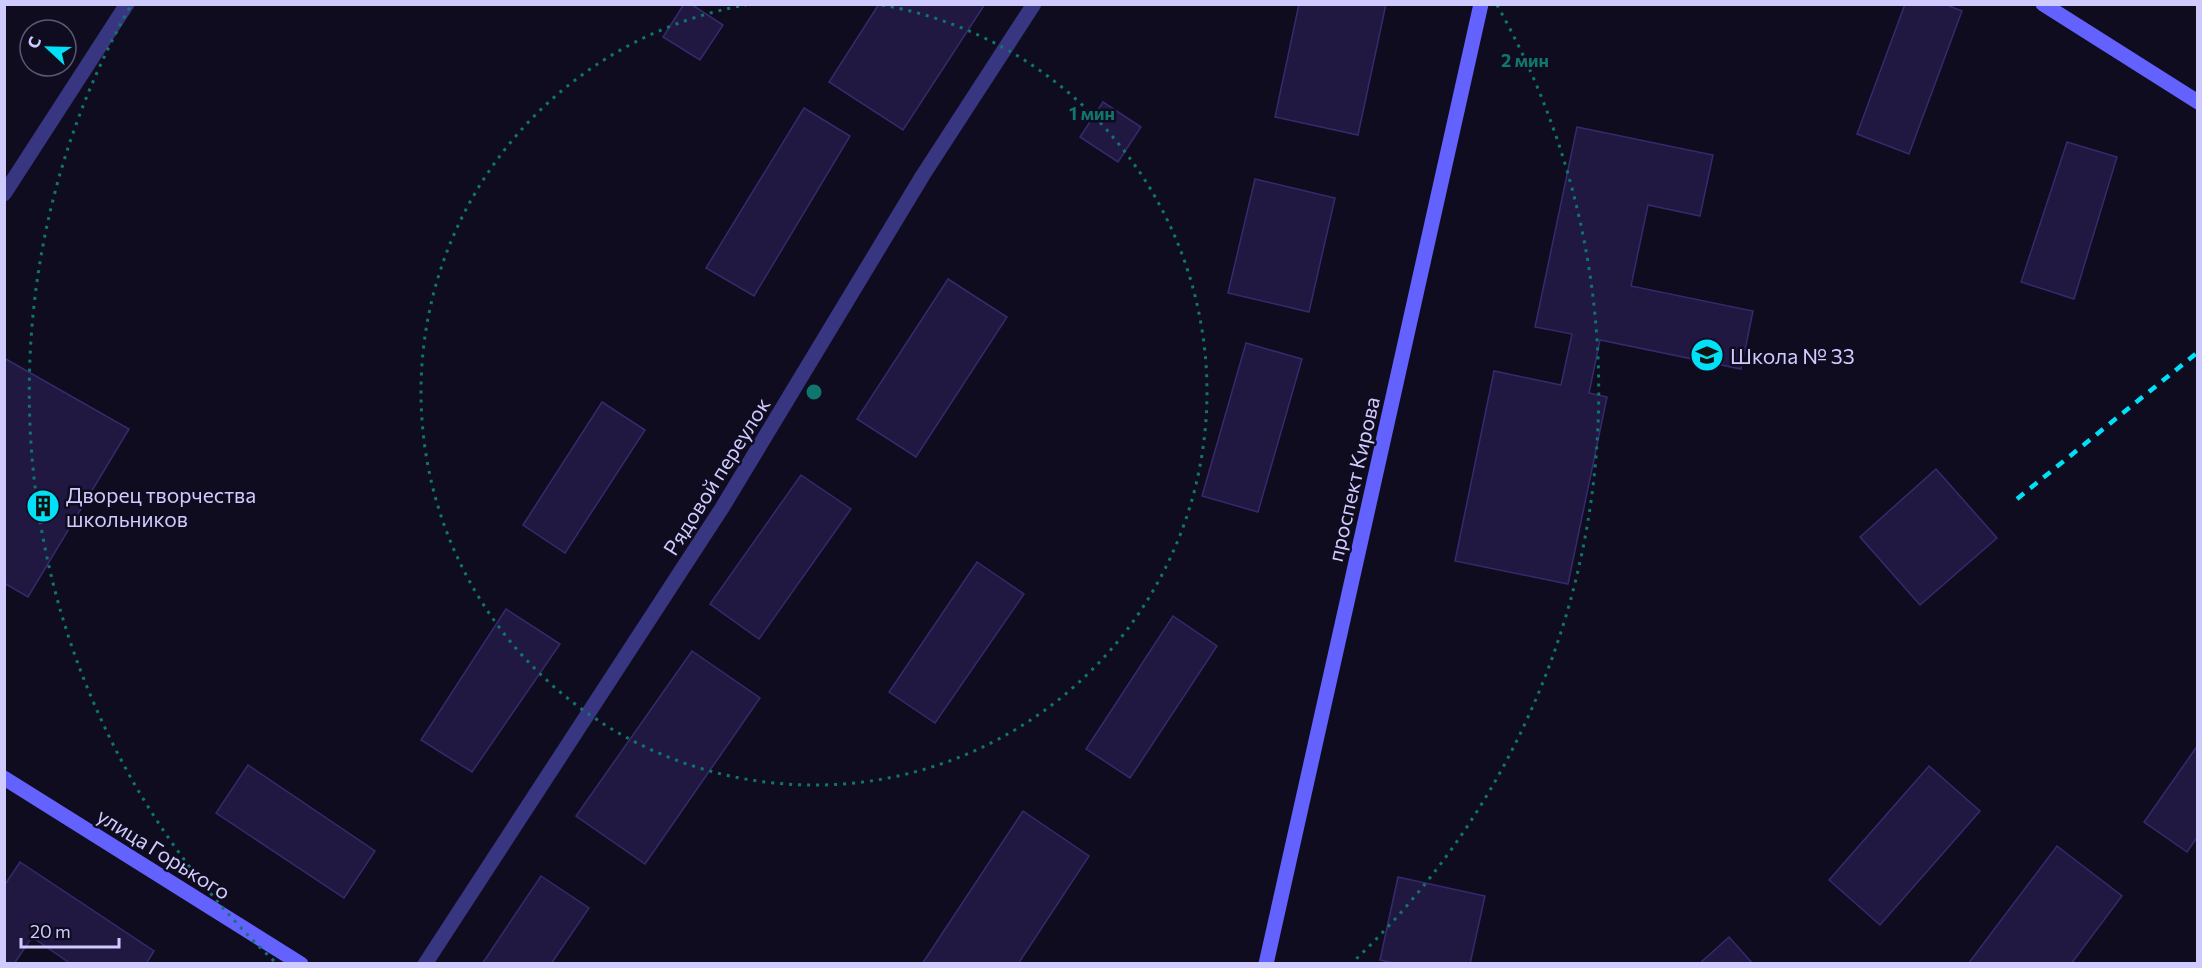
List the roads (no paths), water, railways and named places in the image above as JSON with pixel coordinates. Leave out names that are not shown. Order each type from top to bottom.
[{"type":"street","points":[[4,194],[127,4]]},
{"type":"street","name":"Рядовой переулок","points":[[425,963],[723,508],[923,175],[1034,4]]},
{"type":"street","name":"проспект Кирова","points":[[1266,963],[1481,4]]},
{"type":"street","points":[[2043,4],[2198,102]]},
{"type":"street","name":"улица Горького","points":[[4,778],[301,963]]},
{"type":"railway","points":[[2017,499],[2198,352]]},
{"type":"place","name":"Школа № 33","points":[[1707,355]]},
{"type":"place","name":"Дворец творчества школьников","points":[[43,506]]}]
